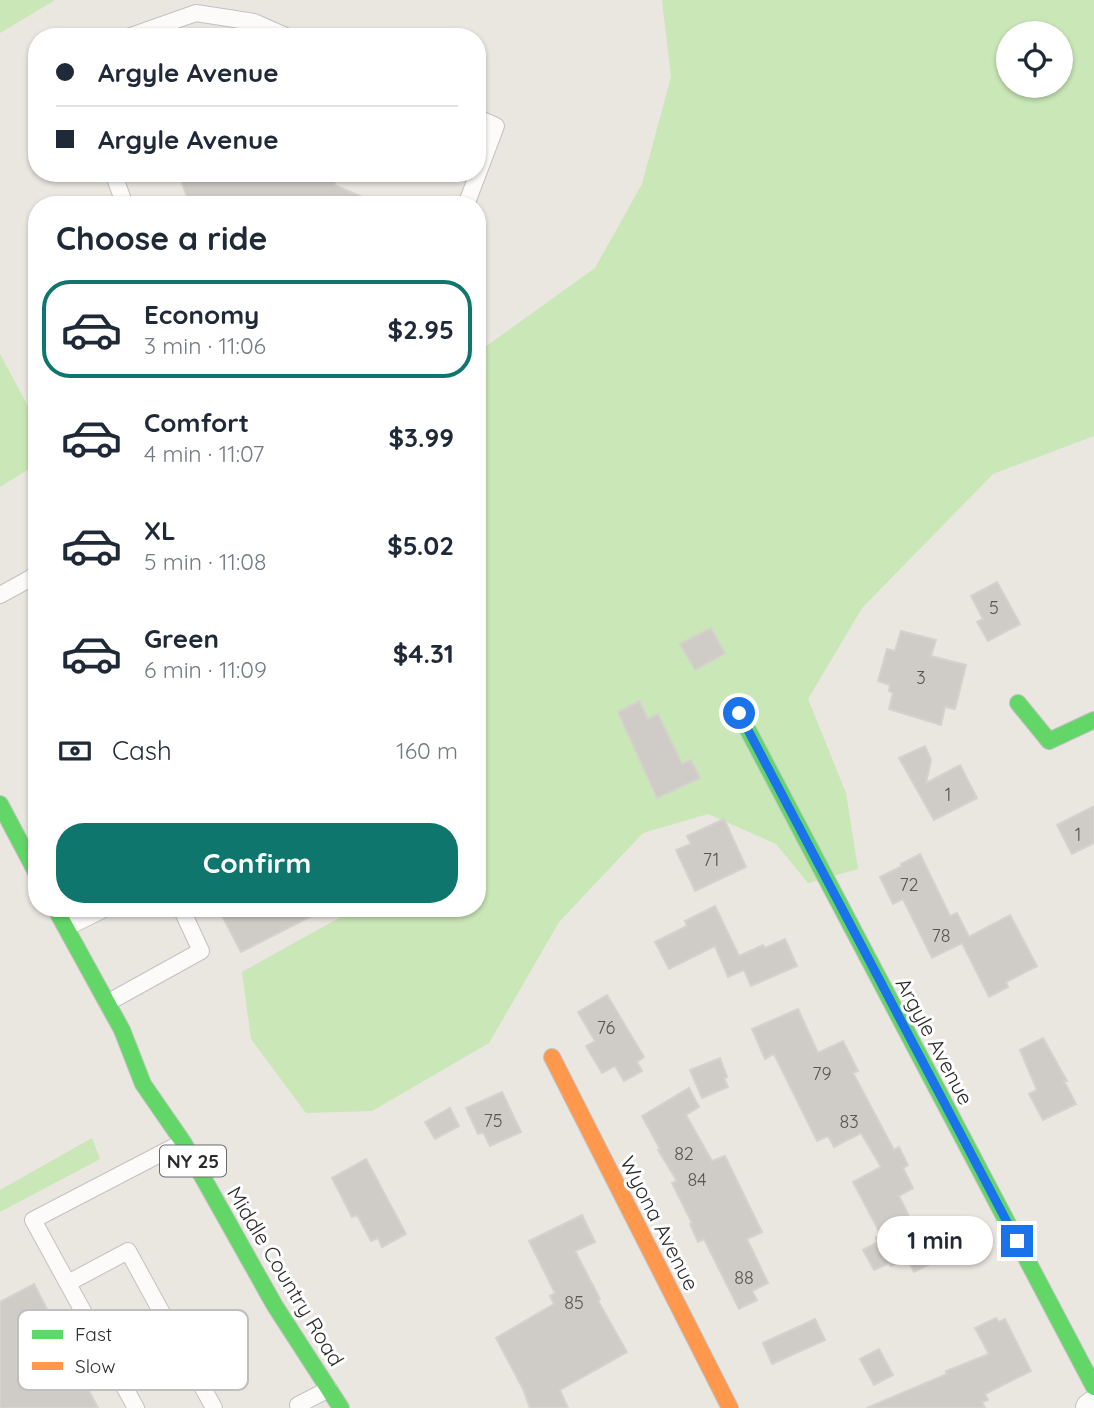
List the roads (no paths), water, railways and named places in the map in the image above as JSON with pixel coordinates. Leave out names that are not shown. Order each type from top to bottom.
[{"type":"street","points":[[1018,703],[1048,741],[1094,720]]},
{"type":"street","name":"Argyle Avenue","points":[[739,713],[1094,1387]]},
{"type":"street","points":[[0,804],[28,857]]},
{"type":"street","name":"Middle Country Road","points":[[60,917],[122,1030],[144,1084],[183,1142],[275,1306],[341,1408]]},
{"type":"street","name":"Wyona Avenue","points":[[552,1057],[730,1408]]},
{"type":"lane","points":[[154,28],[196,13],[254,22],[268,28]]},
{"type":"lane","points":[[486,122],[496,126],[486,152]]},
{"type":"lane","points":[[0,595],[28,580]]},
{"type":"lane","points":[[66,928],[88,917]]},
{"type":"lane","points":[[107,1003],[201,951],[185,917]]},
{"type":"lane","points":[[83,1310],[33,1220],[183,1142]]},
{"type":"lane","points":[[68,1283],[128,1251],[160,1310]]},
{"type":"lane","points":[[126,1390],[136,1408]]},
{"type":"lane","points":[[204,1390],[214,1408]]},
{"type":"lane","points":[[298,1405],[329,1390]]}]
